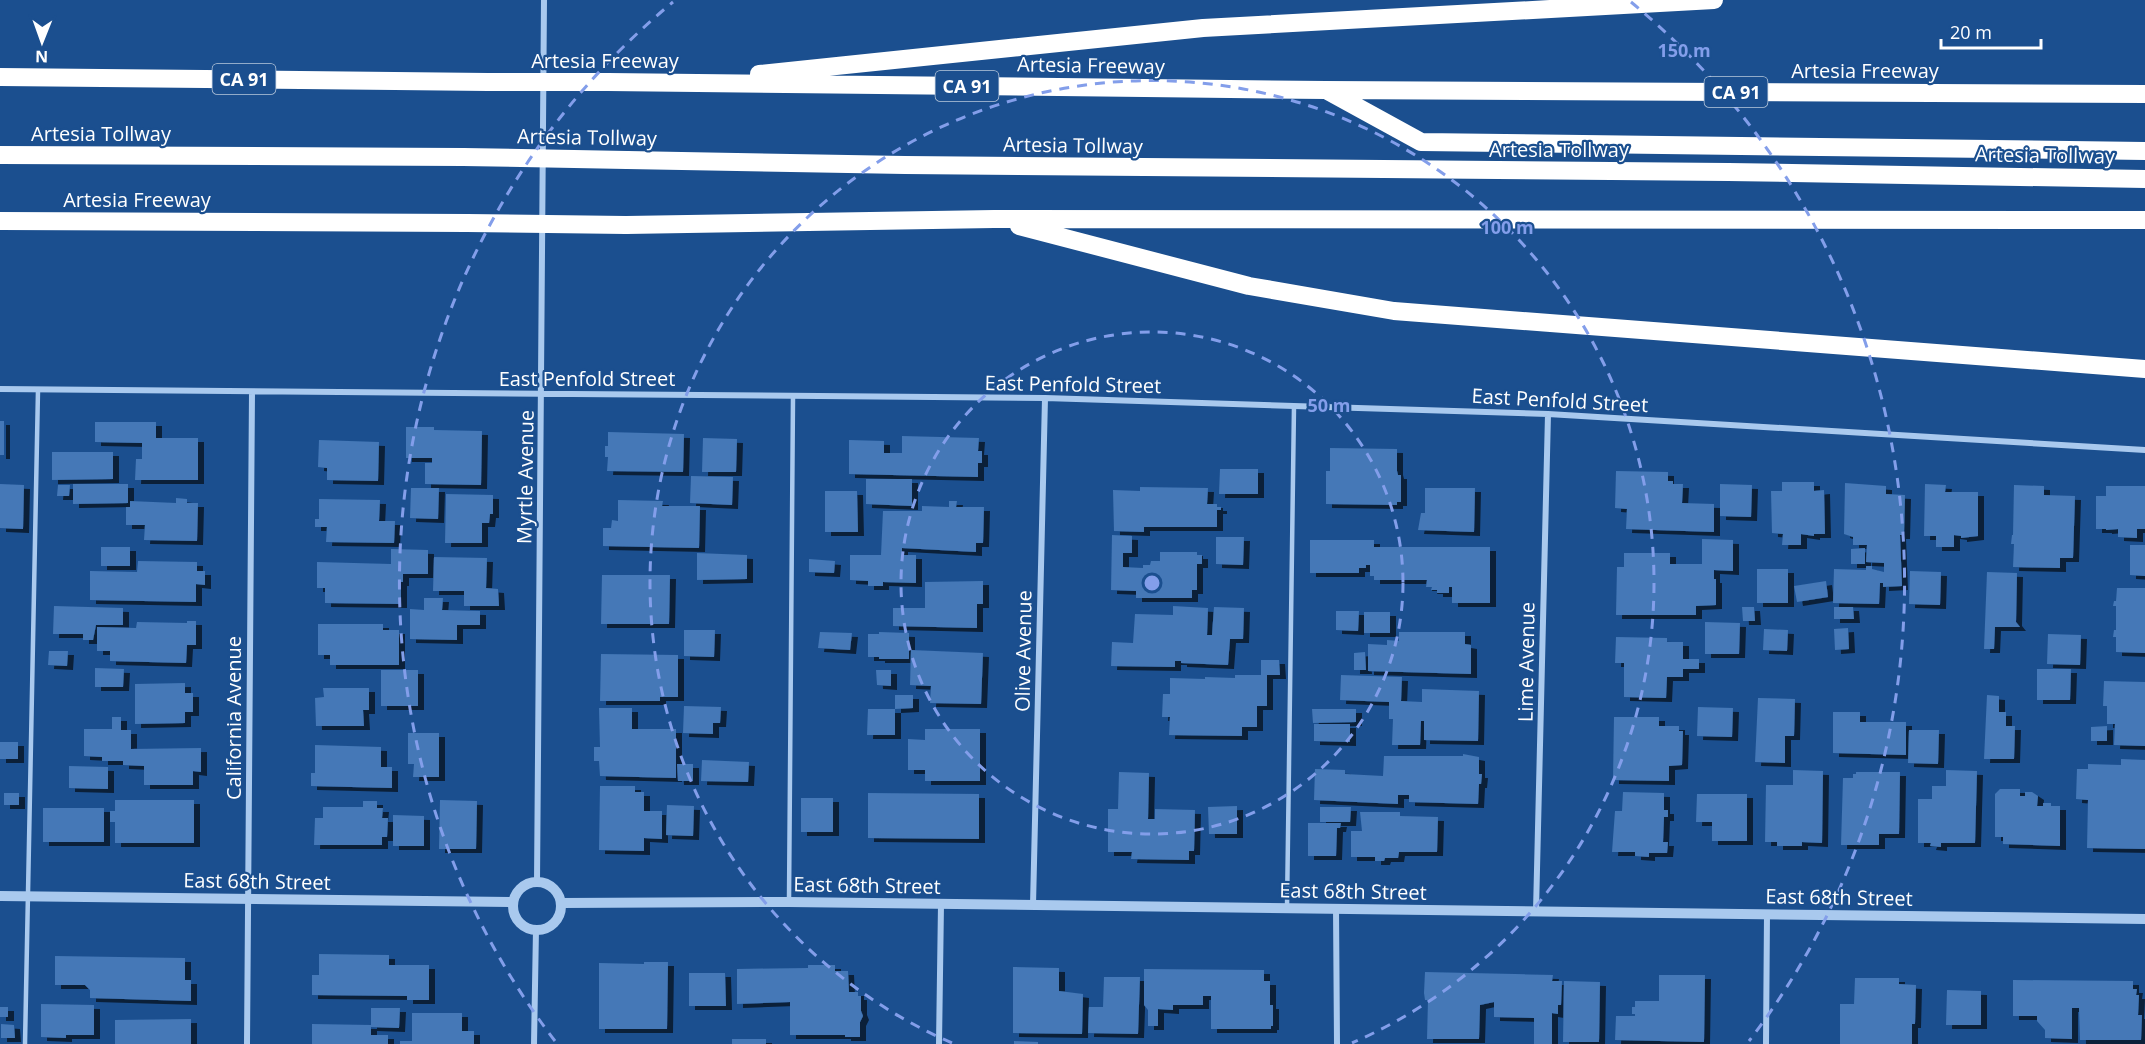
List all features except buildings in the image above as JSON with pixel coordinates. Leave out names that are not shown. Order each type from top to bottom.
[{"type":"highway","points":[[672,83],[1203,28],[1714,0]]},
{"type":"highway","name":"Artesia Freeway","points":[[0,77],[1326,90],[2145,94]]},
{"type":"highway","name":"Artesia Tollway","points":[[1326,90],[1421,142],[2145,151]]},
{"type":"highway","name":"Artesia Tollway","points":[[0,155],[463,157],[940,166],[1728,172],[2145,179]]},
{"type":"highway","points":[[994,219],[1249,286],[1394,311],[2145,369]]},
{"type":"highway","name":"Artesia Freeway","points":[[0,221],[626,225],[994,219],[2145,220]]},
{"type":"street","name":"Myrtle Avenue","points":[[537,882],[544,0]]},
{"type":"street","name":"East Penfold Street","points":[[0,389],[1045,398],[1548,414],[2145,450]]},
{"type":"street","name":"California Avenue","points":[[247,1044],[252,392]]},
{"type":"street","name":"Olive Avenue","points":[[1033,905],[1045,398]]},
{"type":"street","name":"Lime Avenue","points":[[1536,911],[1548,414]]},
{"type":"street","points":[[537,882],[555,890],[561,903],[560,911],[552,925],[536,930],[521,924],[513,910],[513,902],[519,890],[530,883],[537,882]]},
{"type":"street","name":"East 68th Street","points":[[0,896],[513,902]]},
{"type":"street","name":"East 68th Street","points":[[561,903],[789,902],[2145,919]]},
{"type":"street","points":[[939,1044],[941,904]]},
{"type":"street","points":[[1336,908],[1337,1044]]},
{"type":"street","points":[[1766,1044],[1767,914]]},
{"type":"street","points":[[534,1044],[536,930]]},
{"type":"lane","points":[[25,1044],[38,390]]},
{"type":"lane","points":[[789,902],[793,397]]},
{"type":"lane","points":[[1287,908],[1293,406]]}]
